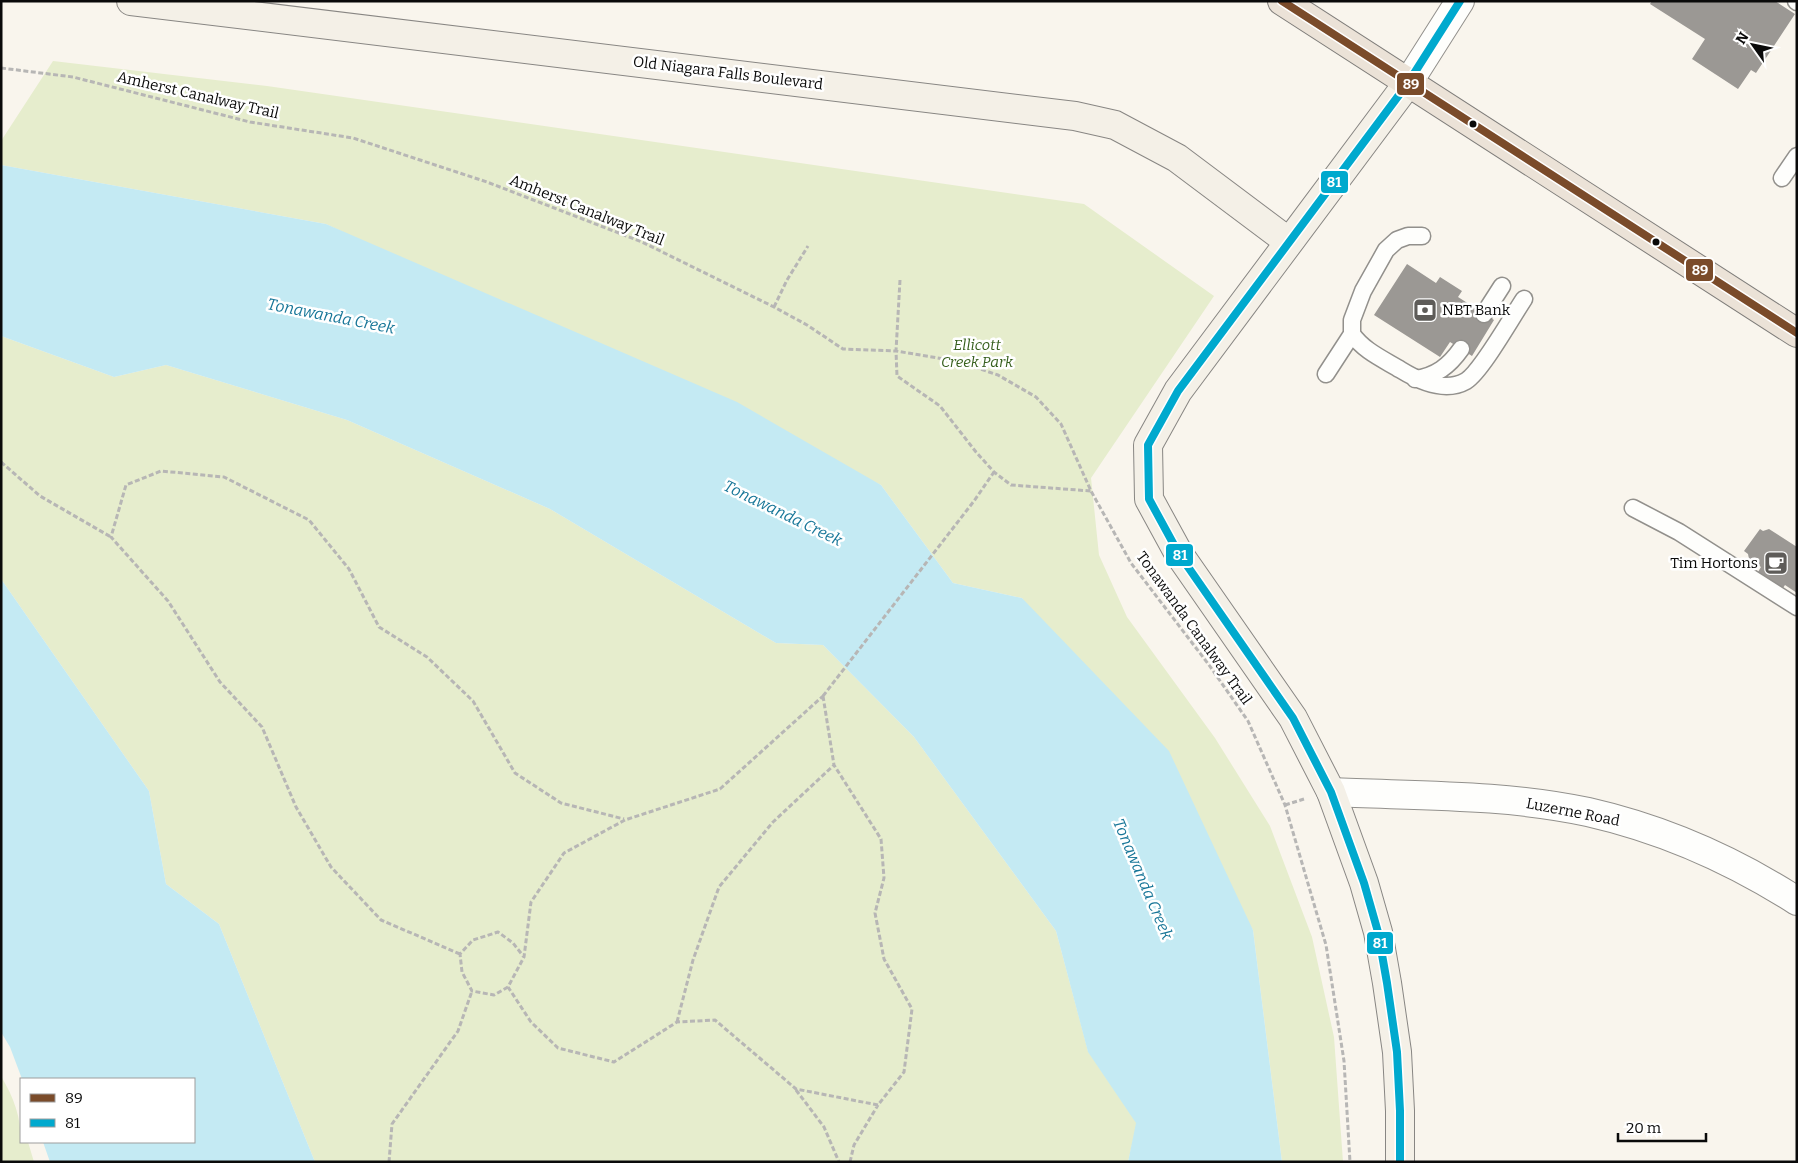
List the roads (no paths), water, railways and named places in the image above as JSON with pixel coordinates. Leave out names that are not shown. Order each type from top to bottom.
[{"type":"main road","points":[[1282,1],[1797,333]]},
{"type":"street","name":"Old Niagara Falls Boulevard","points":[[131,1],[296,23],[855,88],[1075,116],[1115,126],[1177,158],[1289,242]]},
{"type":"street","points":[[1400,1162],[1397,1052],[1378,932],[1364,883],[1331,792],[1293,718],[1227,620],[1179,554],[1149,499],[1148,446],[1178,391],[1408,83],[1460,1]]},
{"type":"street","name":"Luzerne Road","points":[[1331,792],[1527,802],[1588,812],[1648,829],[1706,851],[1762,879],[1797,901]]},
{"type":"lane","points":[[1782,178],[1797,156]]},
{"type":"lane","points":[[1326,374],[1352,334],[1352,320],[1363,290],[1386,250],[1396,240],[1408,236],[1422,236]]},
{"type":"lane","points":[[1484,314],[1502,286]]},
{"type":"lane","points":[[1352,334],[1366,350],[1416,379],[1434,385],[1452,386],[1466,381],[1480,366],[1524,300]]},
{"type":"lane","points":[[1416,379],[1430,377],[1441,370],[1454,359],[1461,349]]},
{"type":"lane","points":[[1634,508],[1678,532],[1797,607]]},
{"type":"water","name":"Tonawanda Creek","points":[[1,165],[326,224],[737,402],[881,485],[953,583],[1022,598],[1169,751],[1253,930],[1282,1162],[1128,1162],[1136,1123],[1088,1052],[1056,931],[914,737],[823,645],[776,643],[550,509],[347,420],[166,365],[114,377],[1,336]]},
{"type":"water","points":[[1,579],[149,791],[166,884],[219,924],[315,1162],[50,1162],[43,1143],[195,1143],[195,1078],[22,1078],[10,1047],[1,1032]]},
{"type":"place","name":"NBT Bank","points":[[1425,310]]},
{"type":"place","name":"Tim Hortons","points":[[1776,563]]},
{"type":"park label","name":"Ellicott Creek Park","points":[[977,354]]}]
